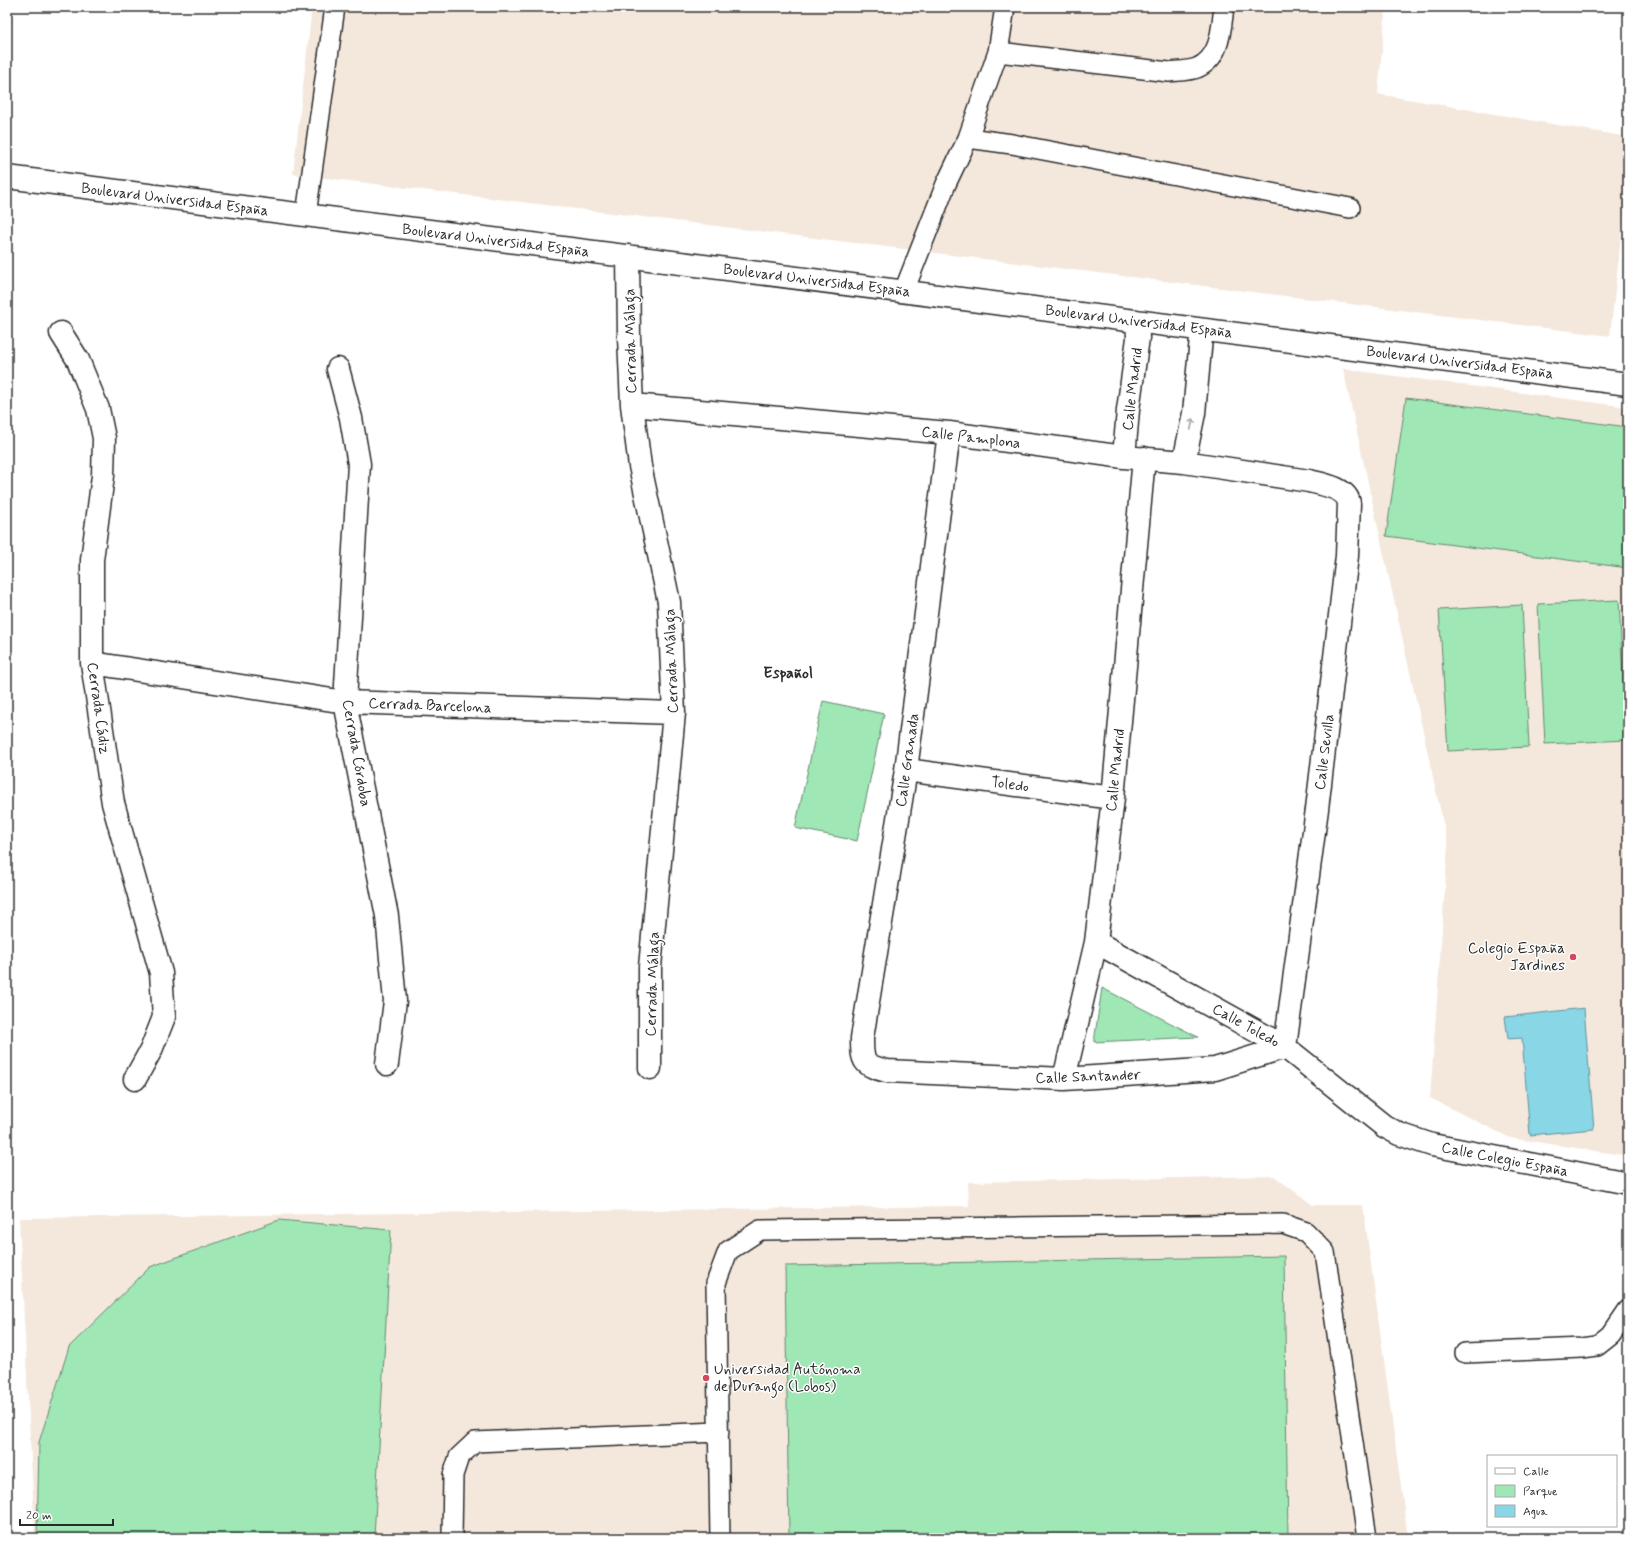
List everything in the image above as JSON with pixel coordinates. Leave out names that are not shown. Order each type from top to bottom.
[{"type":"street","name":"Boulevard Universidad España","points":[[7,177],[1628,384]]},
{"type":"street","name":"Cerrada Málaga","points":[[628,256],[632,405],[640,466],[669,602],[674,713],[650,966],[650,1068]]},
{"type":"street","name":"Calle Madrid","points":[[1064,1079],[1096,942],[1113,798],[1134,457],[1128,410],[1138,338],[1136,321]]},
{"type":"street","points":[[1184,462],[1194,413],[1202,338],[1198,329]]},
{"type":"street","name":"Cerrada Cádiz","points":[[61,333],[78,360],[98,408],[104,438],[103,476],[92,560],[92,663],[112,803],[161,973],[164,1017],[151,1050],[135,1079]]},
{"type":"street","name":"Cerrada Córdoba","points":[[338,369],[351,418],[358,464],[345,702],[387,916],[395,1001],[387,1064]]},
{"type":"street","name":"Calle Pamplona","points":[[632,405],[949,433],[1184,462],[1309,481]]},
{"type":"street","name":"Calle Granada","points":[[887,1071],[872,1067],[866,1062],[862,1053],[862,1038],[906,770],[949,433]]},
{"type":"street","name":"Calle Sevilla","points":[[1285,1047],[1317,809],[1347,556],[1349,500],[1344,494],[1336,490],[1325,485],[1309,481]]},
{"type":"street","name":"Cerrada Barcelona","points":[[92,663],[345,702],[674,713]]},
{"type":"street","name":"Toledo","points":[[906,770],[1113,798]]},
{"type":"street","name":"Calle Toledo","points":[[1096,942],[1285,1047],[1384,1126]]},
{"type":"street","name":"Calle Santander","points":[[887,1071],[1064,1079],[1215,1069],[1285,1047]]},
{"type":"street","name":"Calle Colegio España","points":[[1384,1126],[1399,1134],[1432,1145],[1628,1183]]},
{"type":"lane","points":[[306,215],[336,7]]},
{"type":"lane","points":[[904,291],[946,184],[968,138],[998,52],[1005,7]]},
{"type":"lane","points":[[998,52],[1169,72],[1197,68],[1208,61],[1215,52],[1220,37],[1224,7]]},
{"type":"lane","points":[[968,138],[1012,144],[1350,208]]},
{"type":"lane","points":[[720,1538],[716,1283],[728,1251],[760,1230],[1283,1224],[1306,1232],[1325,1252],[1367,1538]]},
{"type":"lane","points":[[1465,1353],[1582,1348],[1597,1346],[1611,1334],[1628,1310]]},
{"type":"lane","points":[[452,1538],[453,1475],[459,1457],[475,1442],[719,1432]]},
{"type":"shaded area","points":[[312,7],[1386,7],[1378,94],[1628,137],[1628,175],[1610,336],[293,174]]},
{"type":"shaded area","points":[[1343,369],[1628,407],[1628,1156],[1510,1138],[1430,1098],[1448,845]]},
{"type":"shaded area","name":"Universidad Autónoma de Durango (Lobos)","points":[[1274,1176],[1313,1205],[1363,1205],[1408,1538],[35,1538],[19,1218],[969,1206],[968,1182]]},
{"type":"green space","points":[[1406,398],[1628,427],[1628,568],[1386,536]]},
{"type":"green space","points":[[1619,600],[1626,740],[1545,744],[1538,604]]},
{"type":"green space","points":[[1522,605],[1529,747],[1448,751],[1439,610]]},
{"type":"green space","points":[[823,701],[884,714],[857,841],[795,828]]},
{"type":"green space","points":[[1102,988],[1198,1037],[1094,1042]]},
{"type":"green space","points":[[279,1220],[391,1230],[374,1538],[37,1538],[39,1442],[69,1347],[150,1267]]},
{"type":"green space","points":[[1284,1256],[1288,1538],[789,1538],[785,1266]]},
{"type":"water","points":[[1584,1008],[1594,1129],[1530,1135],[1522,1038],[1508,1039],[1505,1017]]},
{"type":"place","name":"Colegio España Jardines","points":[[1573,957]]},
{"type":"place","name":"Universidad Autónoma de Durango (Lobos)","points":[[706,1378]]},
{"type":"district","name":"Español","points":[[788,672]]}]
